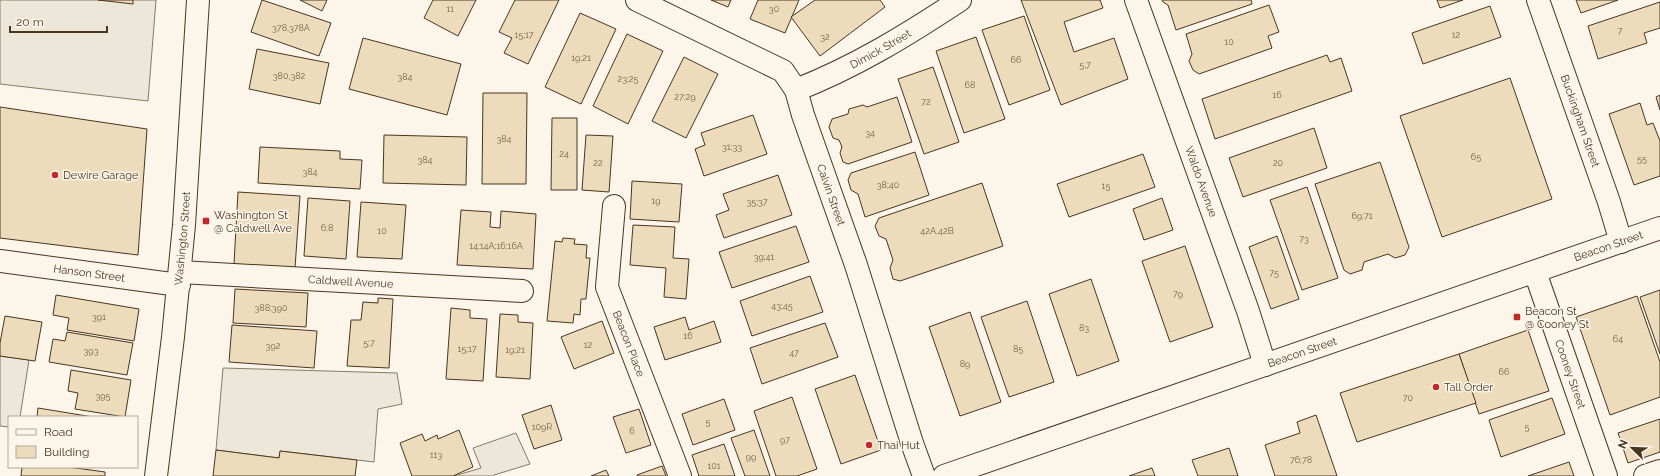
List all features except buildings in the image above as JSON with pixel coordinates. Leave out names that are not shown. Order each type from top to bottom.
[{"type":"street","name":"Washington Street","points":[[156,476],[185,218],[198,0]]},
{"type":"street","name":"Calvin Street","points":[[637,0],[783,71],[796,90],[803,115],[856,265],[912,444],[924,476]]},
{"type":"street","name":"Dimick Street","points":[[796,90],[843,70],[920,27],[960,0]]},
{"type":"street","name":"Waldo Avenue","points":[[1136,0],[1245,303],[1265,365]]},
{"type":"street","name":"Buckingham Street","points":[[1538,0],[1609,202],[1621,242]]},
{"type":"street","name":"Beacon Place","points":[[614,206],[607,287],[680,476]]},
{"type":"street","name":"Beacon Street","points":[[944,476],[1660,228]]},
{"type":"street","name":"Hanson Street","points":[[0,261],[179,278]]},
{"type":"street","name":"Cooney Street","points":[[1535,272],[1606,476]]},
{"type":"street","name":"Caldwell Avenue","points":[[179,278],[522,291]]},
{"type":"street","points":[[1645,476],[1660,471]]},
{"type":"shaded area","points":[[0,0],[156,0],[148,101],[0,84]]},
{"type":"shaded area","points":[[0,356],[29,360],[20,416],[8,416],[8,427],[0,426]]},
{"type":"shaded area","points":[[223,368],[397,373],[402,404],[378,409],[374,462],[280,451],[279,458],[216,450]]},
{"type":"shaded area","points":[[516,433],[530,464],[494,476],[454,476],[481,468],[473,448]]},
{"type":"place","name":"Dewire Garage","points":[[55,175]]},
{"type":"place","name":"Washington St @ Caldwell Ave","points":[[206,221]]},
{"type":"place","name":"Beacon St @ Cooney St","points":[[1517,317]]},
{"type":"place","name":"Tall Order","points":[[1436,387]]},
{"type":"place","name":"Thai Hut","points":[[869,445]]}]
